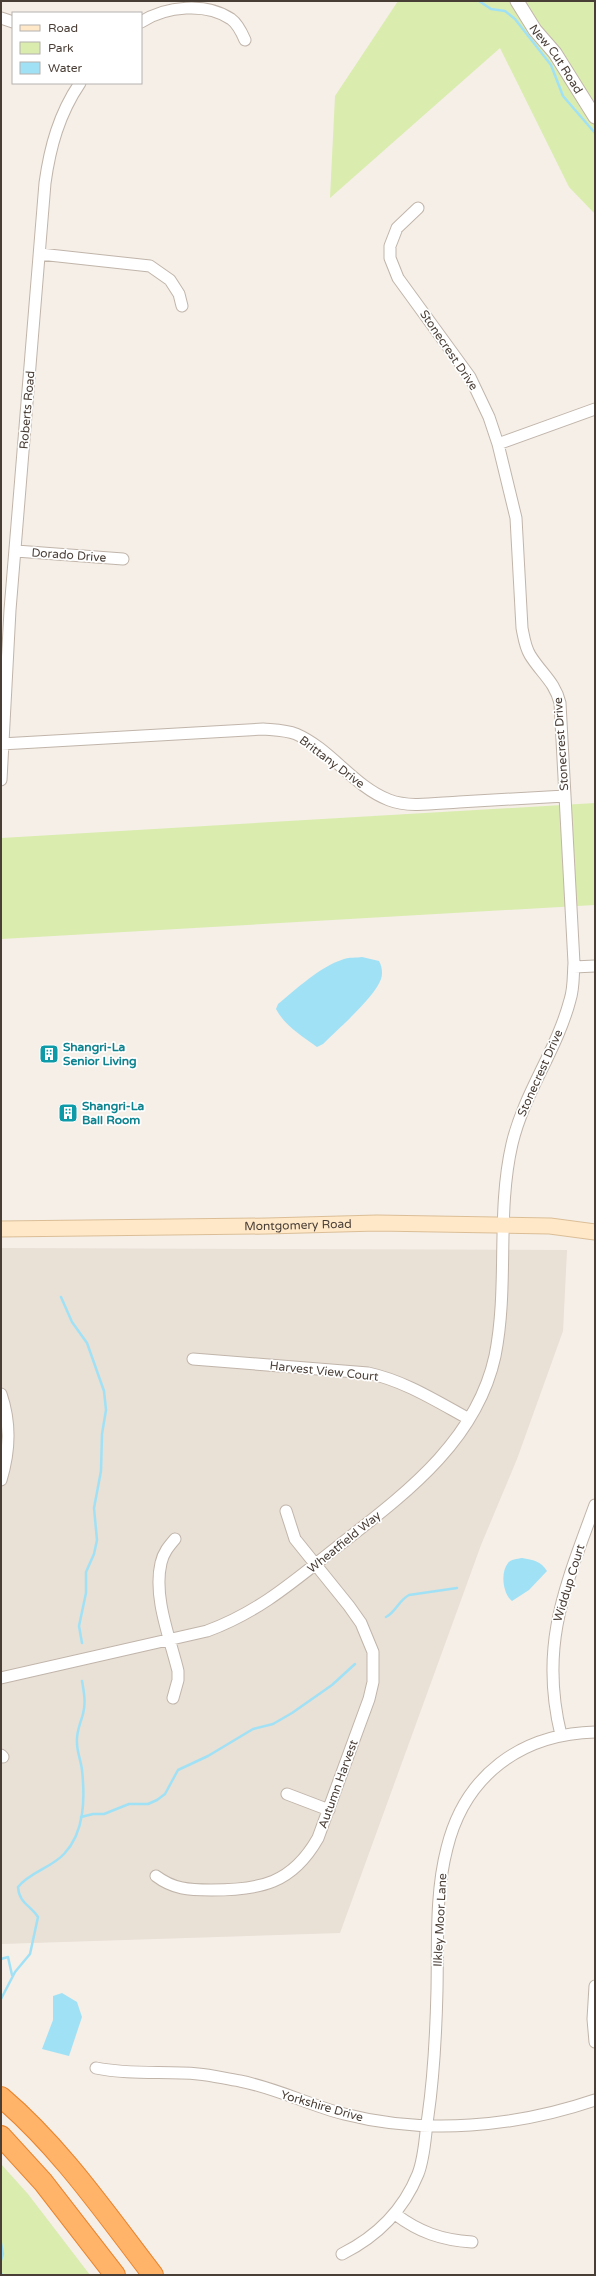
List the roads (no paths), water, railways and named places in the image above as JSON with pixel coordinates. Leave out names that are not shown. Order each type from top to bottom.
[{"type":"highway","points":[[1,2097],[38,2132],[66,2163],[153,2275]]},
{"type":"highway","points":[[1,2136],[43,2182],[111,2269]]},
{"type":"highway","points":[[1,2145],[41,2184],[111,2269]]},
{"type":"main road","name":"Montgomery Road","points":[[1,1229],[267,1226],[377,1223],[550,1226],[595,1232]]},
{"type":"street","name":"New Cut Road","points":[[517,1],[535,30],[555,53],[595,117]]},
{"type":"street","points":[[142,22],[158,14],[176,10],[207,10],[231,19],[240,30],[245,40]]},
{"type":"street","points":[[1,18],[12,22]]},
{"type":"street","name":"Roberts Road","points":[[1,780],[2,744],[40,254],[44,183],[49,154],[63,114],[79,84]]},
{"type":"street","name":"Stonecrest Drive","points":[[418,208],[404,220],[393,236],[390,246],[390,258],[393,269],[470,377],[489,417],[498,444],[516,518],[522,628],[525,643],[529,654],[552,682],[560,703],[574,967],[573,987],[566,1014],[529,1096],[512,1144],[505,1193],[505,1225]]},
{"type":"street","points":[[40,254],[150,266],[170,280],[179,294],[182,306]]},
{"type":"street","points":[[498,444],[595,409]]},
{"type":"street","name":"Dorado Drive","points":[[16,551],[123,559]]},
{"type":"street","name":"Brittany Drive","points":[[2,744],[263,729],[280,730],[295,734],[306,740],[353,779],[371,791],[391,800],[408,804],[565,796]]},
{"type":"street","points":[[574,967],[595,966]]},
{"type":"street","name":"Wheatfield Way","points":[[1,1678],[207,1631],[250,1612],[291,1585],[407,1492],[434,1466],[469,1419],[483,1390],[494,1359],[501,1323],[505,1225]]},
{"type":"street","name":"Harvest View Court","points":[[193,1359],[368,1373],[402,1382],[469,1419]]},
{"type":"street","points":[[1,1394],[9,1426],[6,1465],[1,1480]]},
{"type":"street","name":"Widdup Court","points":[[561,1735],[554,1708],[552,1688],[555,1630],[565,1587],[595,1505]]},
{"type":"street","name":"Autumn Harvest","points":[[156,1876],[165,1883],[185,1890],[241,1890],[274,1882],[288,1874],[310,1852],[318,1838],[370,1699],[374,1667],[373,1652],[361,1623],[295,1539],[286,1511]]},
{"type":"street","points":[[173,1698],[178,1680],[162,1604],[160,1579],[161,1563],[164,1554],[175,1539]]},
{"type":"street","name":"Ilkley Moor Lane","points":[[342,2254],[371,2238],[395,2214],[405,2199],[419,2172],[423,2156],[435,2050],[438,1907],[447,1848],[453,1828],[463,1806],[490,1771],[522,1748],[561,1735],[595,1732]]},
{"type":"street","points":[[287,1794],[329,1810]]},
{"type":"street","points":[[595,1986],[593,2019],[595,2042]]},
{"type":"street","name":"Yorkshire Drive","points":[[96,2068],[126,2073],[199,2074],[242,2082],[345,2114],[397,2123],[463,2125],[500,2123],[535,2117],[595,2100]]},
{"type":"street","points":[[395,2214],[426,2234],[448,2240],[472,2242]]},
{"type":"water","points":[[362,957],[379,961],[382,970],[381,979],[364,1004],[323,1044],[317,1047],[284,1021],[276,1009],[278,1004],[301,985],[326,967],[344,959]]},
{"type":"water","points":[[522,1558],[539,1563],[547,1571],[529,1590],[512,1601],[506,1594],[503,1578],[504,1572],[509,1562],[514,1559]]},
{"type":"water","points":[[62,1993],[77,2002],[82,2017],[69,2056],[42,2049],[53,2020],[53,1996]]},
{"type":"waterway","points":[[479,1],[491,9],[505,11],[515,19],[551,65],[563,96],[595,133]]},
{"type":"waterway","points":[[61,1297],[72,1322],[87,1343],[104,1391],[106,1410],[102,1434],[101,1471],[94,1508],[97,1540],[94,1554],[86,1572],[86,1593],[79,1626],[82,1643]]},
{"type":"waterway","points":[[386,1617],[405,1597],[409,1595],[457,1588]]},
{"type":"waterway","points":[[81,1817],[93,1814],[104,1814],[129,1804],[148,1804],[157,1800],[165,1794],[178,1770],[208,1756],[253,1729],[273,1724],[292,1713],[332,1685],[355,1664]]},
{"type":"waterway","points":[[1,1999],[15,1972],[30,1954],[38,1917],[20,1897],[18,1887],[28,1877],[59,1859],[71,1845],[80,1825],[83,1792],[82,1770],[77,1739],[84,1706],[82,1681]]},
{"type":"waterway","points":[[1,1959],[8,1957],[12,1975]]},
{"type":"waterway","points":[[1,2243],[3,2254],[1,2260]]},
{"type":"place","name":"Shangri-La Senior Living","points":[[49,1054]]},
{"type":"place","name":"Shangri-La Ball Room","points":[[68,1113]]}]
